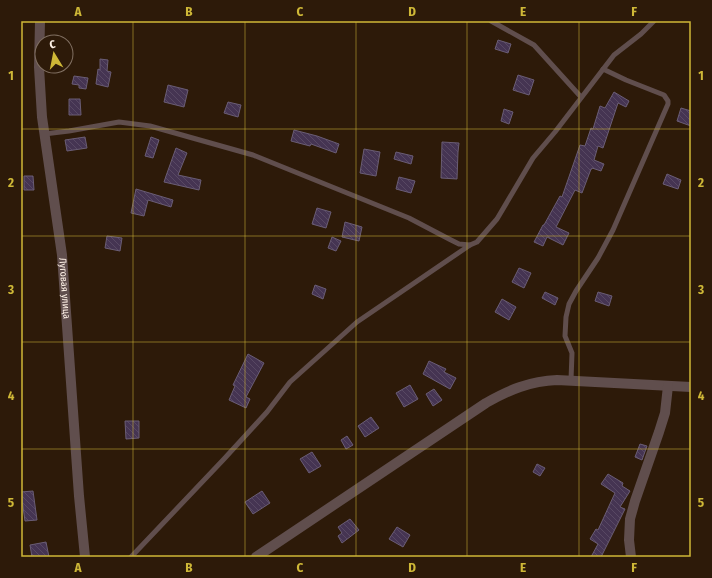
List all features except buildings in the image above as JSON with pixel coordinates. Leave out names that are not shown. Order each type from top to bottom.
[{"type":"street","name":"Луговая улица","points":[[40,21],[39,67],[42,117],[62,255],[78,481],[85,557]]},
{"type":"street","points":[[256,557],[486,403],[528,384],[544,380],[572,380],[691,387]]},
{"type":"street","points":[[631,557],[629,540],[630,519],[634,501],[665,413],[668,386]]},
{"type":"lane","points":[[492,21],[534,45],[582,98]]},
{"type":"lane","points":[[131,557],[267,412],[290,382],[356,322],[470,245],[477,242],[497,219],[533,158],[582,98],[614,55],[641,34],[654,21]]},
{"type":"lane","points":[[572,380],[572,353],[565,336],[566,317],[569,304],[598,258],[613,230],[668,104],[668,101],[664,95],[603,69]]},
{"type":"lane","points":[[44,134],[119,122],[150,126],[253,155],[333,186],[409,218],[459,244],[470,245]]}]
